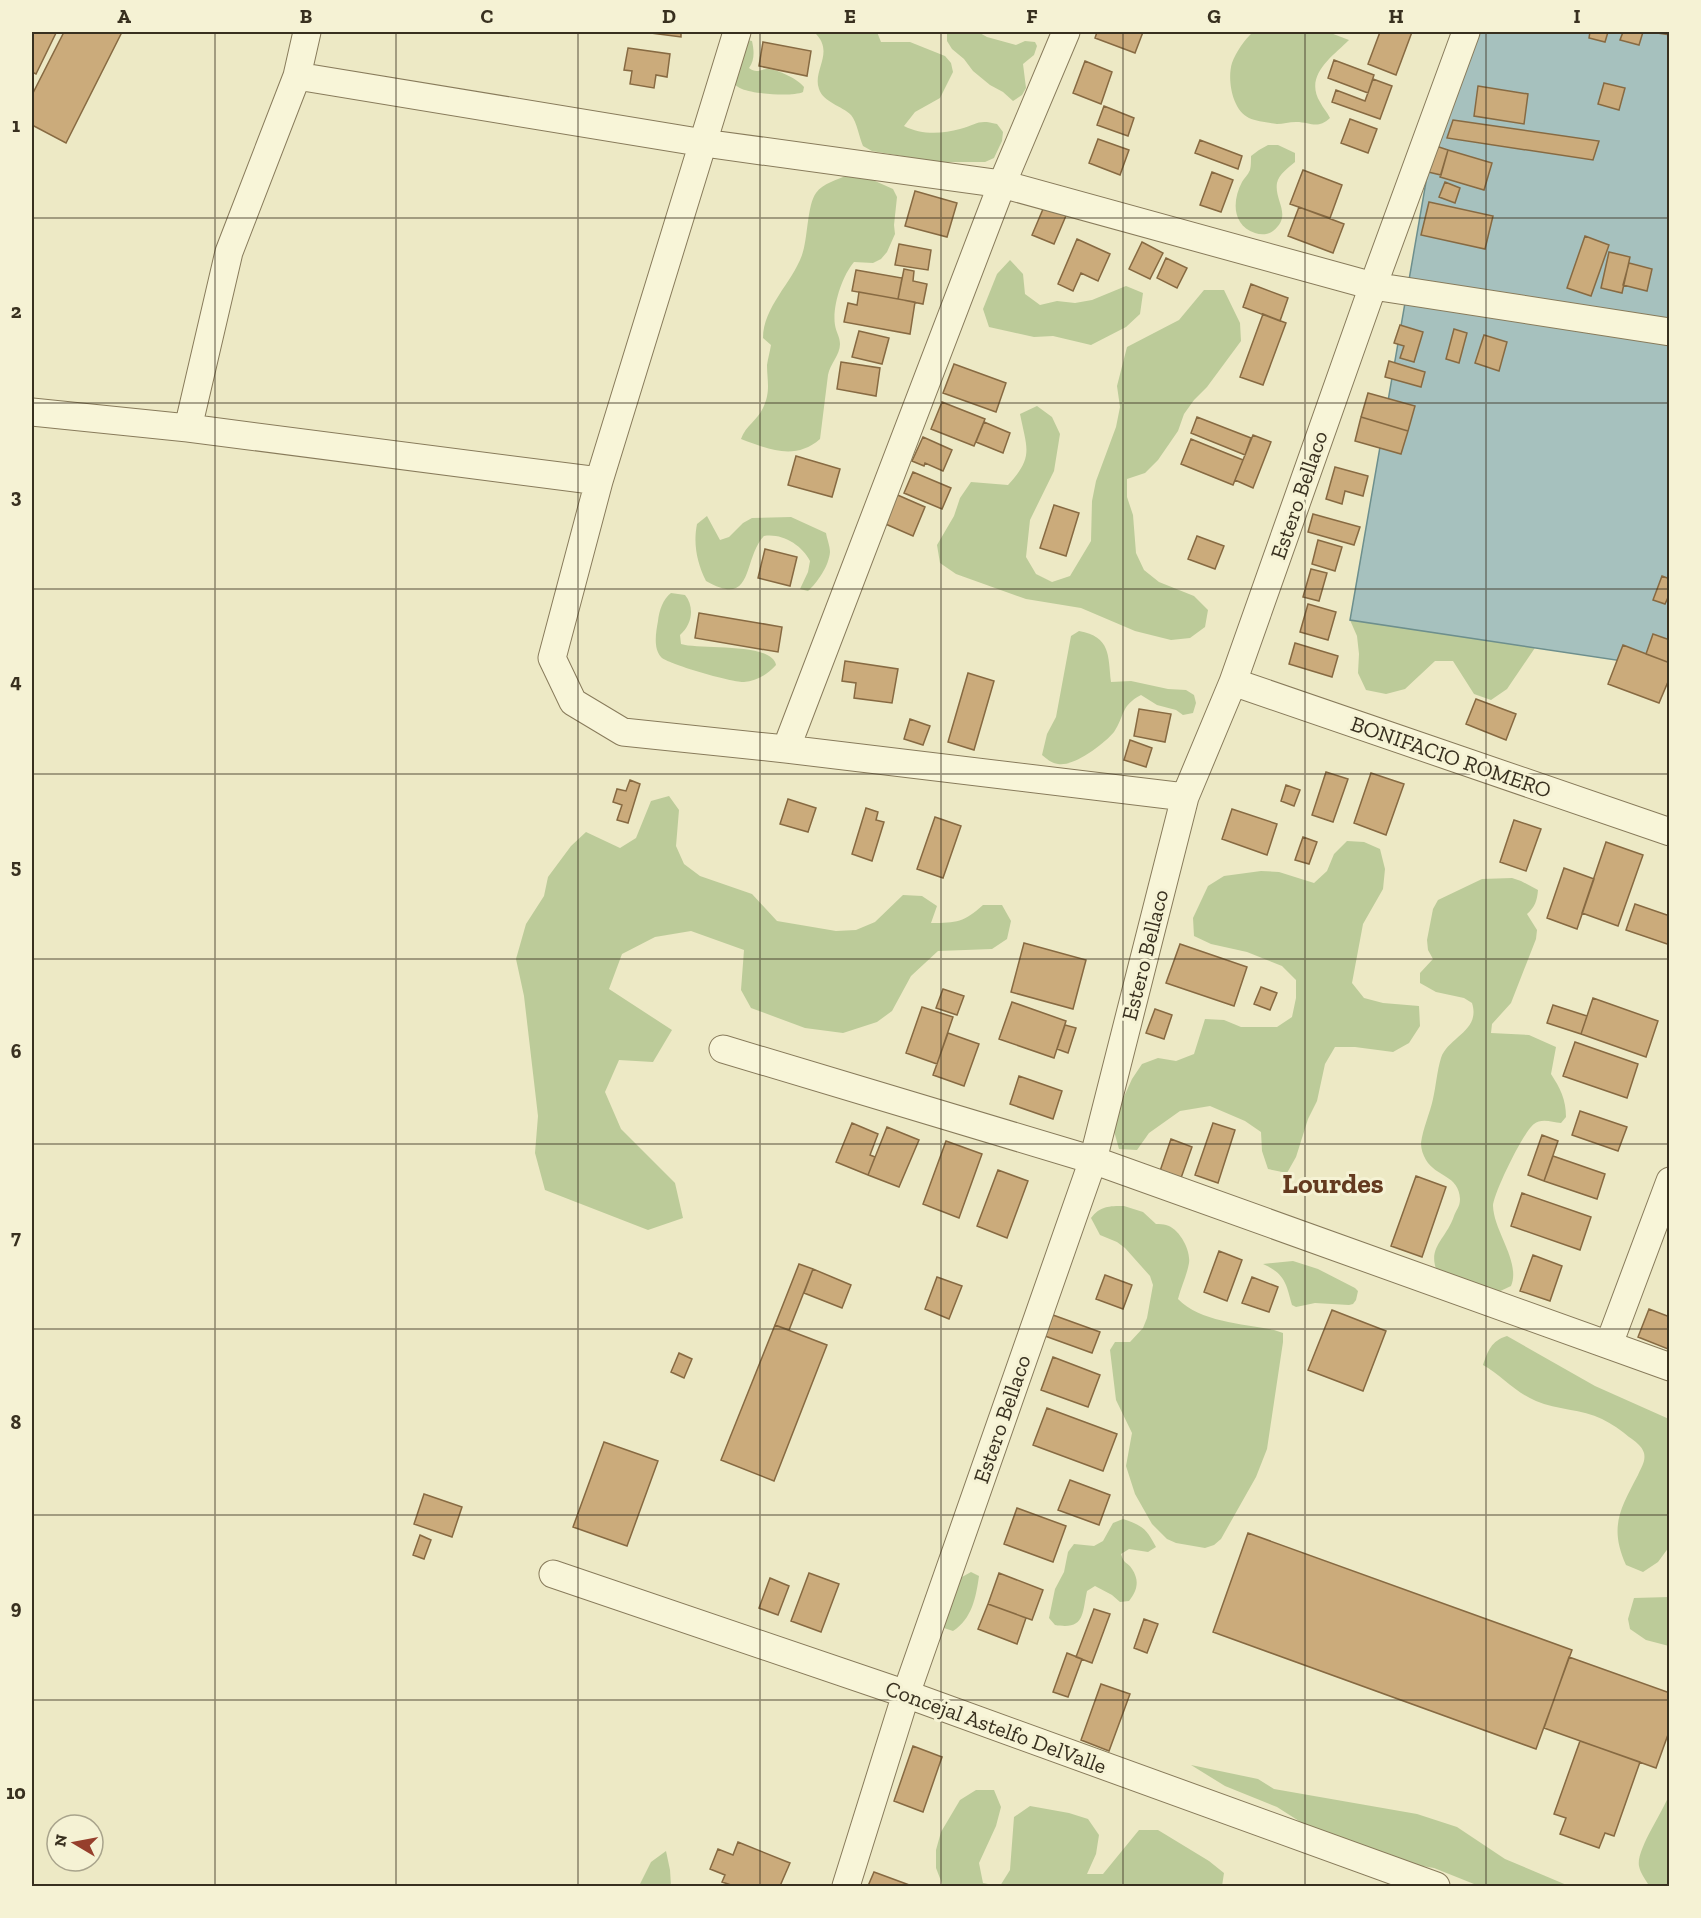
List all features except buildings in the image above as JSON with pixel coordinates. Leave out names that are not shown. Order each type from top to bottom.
[{"type":"street","points":[[188,428],[229,252],[297,76],[307,32]]},
{"type":"street","points":[[738,32],[599,481],[552,658],[573,702],[623,732],[786,749],[1185,797]]},
{"type":"street","points":[[786,749],[1002,184],[1066,32]]},
{"type":"street","name":"Estero Bellaco","points":[[846,1887],[906,1694],[1093,1160],[1185,797],[1233,682],[1373,286],[1466,32]]},
{"type":"street","points":[[297,76],[704,143],[1002,184],[1373,286],[1670,332]]},
{"type":"street","points":[[32,412],[188,428],[599,481]]},
{"type":"street","name":"BONIFACIO ROMERO","points":[[1233,682],[1670,832]]},
{"type":"street","points":[[723,1049],[1093,1160],[1670,1367]]},
{"type":"street","points":[[1609,1344],[1670,1181]]},
{"type":"street","name":"Concejal Astelfo DelValle","points":[[553,1574],[906,1694],[1396,1880],[1436,1887]]},
{"type":"green space","points":[[814,32],[877,32],[881,42],[910,42],[945,56],[951,63],[953,72],[940,98],[915,112],[904,126],[917,131],[939,133],[982,122],[997,124],[1003,132],[1002,141],[994,158],[985,162],[938,162],[872,151],[863,146],[851,115],[824,97],[819,89],[818,75],[823,47]]},
{"type":"green space","points":[[978,32],[987,37],[1016,45],[1025,41],[1035,42],[1037,46],[1034,55],[1023,64],[1026,88],[1022,95],[1013,101],[973,71],[947,41],[947,33]]},
{"type":"green space","points":[[1253,32],[1284,34],[1328,32],[1349,40],[1322,67],[1315,83],[1320,102],[1330,118],[1317,125],[1296,122],[1277,124],[1255,120],[1243,114],[1232,94],[1230,77],[1232,63],[1238,50]]},
{"type":"green space","points":[[747,40],[752,41],[754,51],[749,68],[754,71],[768,69],[783,73],[801,84],[804,87],[803,92],[782,95],[764,93],[748,91],[734,84],[727,77]]},
{"type":"green space","points":[[1268,145],[1278,145],[1295,153],[1295,162],[1282,174],[1277,183],[1282,219],[1273,231],[1262,234],[1247,229],[1242,224],[1236,212],[1236,204],[1239,189],[1250,170],[1251,156]]},
{"type":"green space","points":[[848,175],[866,177],[893,189],[897,197],[895,234],[887,252],[881,259],[873,263],[854,262],[842,283],[834,318],[840,348],[828,375],[820,439],[801,450],[781,451],[741,439],[761,412],[767,396],[767,365],[771,345],[763,338],[764,327],[773,305],[802,255],[813,198],[822,187]]},
{"type":"green space","points":[[1010,260],[1023,274],[1025,294],[1040,305],[1057,301],[1075,303],[1092,300],[1126,286],[1143,293],[1140,314],[1126,327],[1091,345],[1053,336],[1034,337],[989,327],[983,309],[997,274]]},
{"type":"green space","points":[[1204,290],[1224,290],[1240,323],[1241,341],[1184,414],[1178,431],[1158,460],[1145,473],[1127,479],[1127,497],[1133,515],[1136,553],[1144,570],[1159,582],[1194,596],[1208,610],[1205,627],[1190,638],[1171,640],[1135,631],[1081,608],[1026,599],[956,574],[940,563],[937,545],[954,516],[960,498],[971,482],[1008,485],[1022,467],[1026,444],[1020,414],[1037,406],[1052,417],[1060,434],[1054,471],[1030,520],[1026,557],[1036,574],[1052,582],[1070,576],[1091,541],[1092,501],[1096,481],[1116,427],[1120,407],[1117,386],[1127,347],[1179,320]]},
{"type":"green space","points":[[707,516],[720,540],[729,537],[743,523],[752,518],[791,517],[826,533],[830,552],[825,568],[808,591],[800,589],[808,572],[810,561],[806,555],[791,541],[778,536],[764,536],[757,546],[740,585],[733,589],[722,588],[706,581],[700,567],[695,539],[697,524]]},
{"type":"green space","points":[[671,593],[685,595],[691,610],[687,626],[680,635],[681,644],[749,650],[772,658],[776,665],[762,676],[744,682],[701,672],[661,657],[656,645],[657,625],[662,606]]},
{"type":"green space","points":[[1379,594],[1541,639],[1507,689],[1491,700],[1474,694],[1453,661],[1435,661],[1405,689],[1386,694],[1366,690],[1358,673],[1357,636],[1350,620]]},
{"type":"green space","points":[[1079,631],[1097,638],[1106,649],[1111,682],[1131,681],[1168,689],[1186,690],[1194,695],[1196,703],[1193,713],[1183,715],[1176,710],[1157,705],[1141,695],[1126,707],[1114,732],[1088,754],[1065,764],[1047,759],[1042,755],[1047,734],[1056,717],[1071,636]]},
{"type":"green space","points":[[669,796],[679,810],[676,846],[684,864],[700,876],[752,894],[777,921],[836,931],[856,930],[875,922],[903,895],[922,896],[937,906],[931,923],[960,920],[971,915],[983,905],[1002,905],[1011,921],[1007,939],[992,949],[938,951],[911,976],[892,1011],[877,1022],[843,1033],[805,1028],[751,1008],[741,990],[744,950],[691,931],[655,937],[622,954],[609,989],[672,1030],[653,1062],[619,1060],[605,1092],[621,1129],[675,1183],[683,1218],[648,1230],[545,1190],[535,1153],[538,1116],[524,996],[516,959],[526,924],[544,896],[548,877],[571,846],[586,832],[620,848],[636,838],[651,801]]},
{"type":"green space","points":[[1347,841],[1364,842],[1380,849],[1385,869],[1383,889],[1363,924],[1352,983],[1364,998],[1383,1003],[1419,1006],[1420,1026],[1409,1043],[1393,1052],[1335,1047],[1325,1064],[1317,1101],[1308,1119],[1296,1157],[1287,1173],[1268,1169],[1262,1151],[1261,1132],[1245,1121],[1210,1106],[1180,1111],[1149,1133],[1137,1150],[1119,1149],[1114,1131],[1117,1112],[1132,1079],[1142,1064],[1158,1058],[1176,1061],[1194,1054],[1205,1019],[1224,1020],[1241,1027],[1277,1027],[1292,1017],[1296,998],[1296,980],[1282,966],[1247,952],[1211,944],[1194,936],[1193,918],[1208,886],[1224,876],[1261,871],[1279,872],[1314,883],[1327,871],[1334,854]]},
{"type":"green space","points":[[1512,878],[1538,890],[1535,904],[1527,914],[1537,930],[1536,939],[1511,1003],[1492,1024],[1491,1033],[1529,1035],[1556,1047],[1551,1074],[1562,1094],[1566,1117],[1561,1123],[1537,1122],[1529,1129],[1509,1164],[1498,1190],[1493,1206],[1494,1216],[1510,1257],[1513,1277],[1511,1286],[1494,1294],[1440,1278],[1436,1268],[1435,1252],[1459,1206],[1460,1199],[1456,1185],[1430,1166],[1422,1152],[1421,1143],[1441,1058],[1450,1044],[1468,1027],[1474,1013],[1472,1003],[1464,998],[1436,992],[1420,983],[1420,973],[1433,959],[1428,950],[1427,940],[1433,909],[1438,900],[1482,879]]},
{"type":"green space","points":[[1124,1206],[1143,1212],[1156,1224],[1171,1227],[1180,1235],[1188,1252],[1189,1263],[1178,1299],[1187,1307],[1223,1321],[1283,1333],[1267,1449],[1256,1477],[1221,1539],[1205,1548],[1176,1543],[1167,1539],[1152,1524],[1135,1494],[1126,1466],[1132,1433],[1116,1400],[1110,1350],[1115,1342],[1130,1342],[1143,1328],[1153,1285],[1150,1276],[1125,1248],[1100,1235],[1091,1218],[1105,1208]]},
{"type":"green space","points":[[1293,1261],[1318,1269],[1355,1288],[1358,1291],[1356,1300],[1349,1305],[1315,1303],[1296,1307],[1292,1305],[1284,1280],[1263,1264]]},
{"type":"green space","points":[[1507,1336],[1595,1386],[1669,1419],[1669,1547],[1658,1562],[1643,1572],[1626,1565],[1618,1540],[1618,1529],[1622,1508],[1644,1462],[1643,1450],[1636,1442],[1606,1421],[1586,1413],[1536,1401],[1483,1365],[1494,1344]]},
{"type":"green space","points":[[1123,1519],[1143,1528],[1156,1547],[1148,1552],[1129,1549],[1121,1554],[1136,1578],[1136,1590],[1132,1597],[1129,1601],[1120,1602],[1095,1586],[1087,1591],[1083,1613],[1077,1623],[1065,1626],[1055,1625],[1049,1618],[1055,1589],[1064,1572],[1068,1552],[1074,1544],[1094,1546],[1103,1541],[1113,1523]]},
{"type":"green space","points":[[971,1572],[979,1576],[969,1614],[953,1631],[944,1628],[939,1619],[941,1609],[962,1577]]},
{"type":"green space","points":[[1669,1597],[1669,1646],[1646,1640],[1630,1629],[1628,1619],[1634,1598]]},
{"type":"green space","points":[[1191,1765],[1258,1779],[1274,1789],[1417,1814],[1457,1827],[1505,1859],[1569,1886],[1479,1886],[1434,1868],[1398,1862],[1310,1828],[1277,1807],[1225,1786]]},
{"type":"green space","points":[[976,1790],[994,1790],[1001,1807],[996,1826],[979,1863],[983,1883],[998,1886],[943,1886],[936,1868],[936,1850],[941,1832],[960,1800]]},
{"type":"green space","points":[[1669,1795],[1669,1886],[1655,1886],[1648,1884],[1644,1878],[1639,1859]]},
{"type":"green space","points":[[1030,1806],[1088,1819],[1099,1835],[1096,1854],[1087,1874],[1103,1874],[1139,1830],[1158,1830],[1209,1861],[1224,1873],[1222,1886],[1000,1886],[1010,1870],[1014,1817]]},
{"type":"green space","points":[[666,1851],[671,1886],[639,1886],[651,1862]]},
{"type":"water","points":[[1452,32],[1669,32],[1669,668],[1350,620]]},
{"type":"district","name":"Lourdes","points":[[1333,1183]]}]
